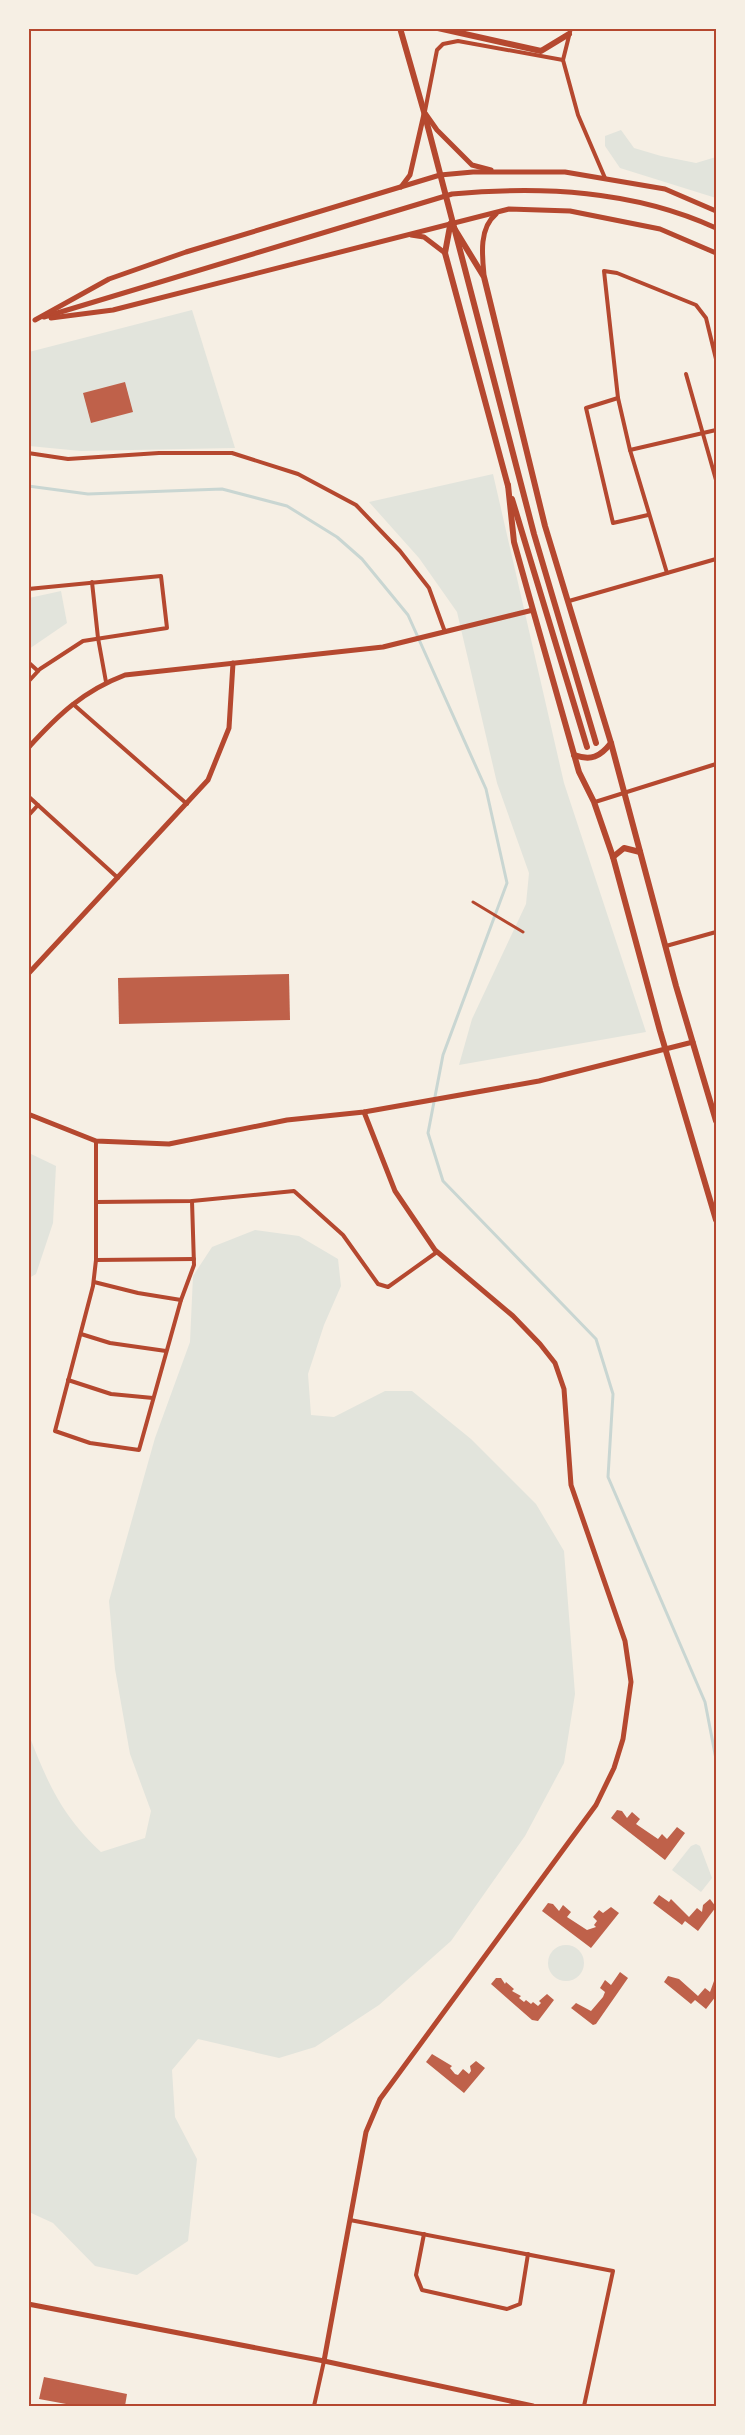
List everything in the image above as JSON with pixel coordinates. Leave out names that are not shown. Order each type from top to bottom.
[{"type":"main road","points":[[400,28],[534,534],[596,743]]},
{"type":"main road","points":[[438,28],[541,51],[570,32]]},
{"type":"main road","points":[[451,223],[445,254],[508,485],[586,747]]},
{"type":"main road","points":[[451,223],[484,277],[539,503],[610,743],[717,1121]]},
{"type":"main road","points":[[508,485],[514,542],[532,610],[579,772],[594,802],[613,858],[665,1049],[717,1220]]},
{"type":"main road","points":[[574,755],[584,759],[594,758],[610,743]]},
{"type":"main road","points":[[613,858],[624,848],[640,852]]},
{"type":"street","points":[[570,32],[563,60],[578,115],[606,179]]},
{"type":"street","points":[[401,187],[411,175],[436,50],[443,44],[458,41],[563,60]]},
{"type":"street","points":[[424,112],[437,130],[472,165],[498,172]]},
{"type":"street","points":[[32,321],[109,279],[186,252],[440,175],[566,172],[665,189],[717,211]]},
{"type":"street","points":[[32,321],[452,194],[543,189],[618,198],[717,228]]},
{"type":"street","points":[[32,321],[113,310],[509,209],[570,211],[660,229],[717,253]]},
{"type":"street","points":[[484,277],[482,253],[486,227],[499,212]]},
{"type":"street","points":[[406,234],[424,237],[445,254]]},
{"type":"street","points":[[667,573],[648,515],[618,398],[604,271],[617,273],[696,305],[706,318],[717,359]]},
{"type":"street","points":[[686,374],[717,480]]},
{"type":"street","points":[[618,398],[586,408],[613,523],[648,515]]},
{"type":"street","points":[[630,450],[717,430]]},
{"type":"street","points":[[28,453],[69,459],[159,453],[232,453],[298,474],[356,505],[400,551],[429,588],[445,632]]},
{"type":"street","points":[[568,601],[717,559]]},
{"type":"street","points":[[28,589],[161,576],[167,628],[83,641],[38,671],[28,682]]},
{"type":"street","points":[[92,582],[98,638],[106,682]]},
{"type":"street","points":[[28,748],[72,703],[106,682],[125,675],[302,658],[383,647],[532,610]]},
{"type":"street","points":[[28,662],[38,671]]},
{"type":"street","points":[[28,974],[208,780],[229,728],[233,663]]},
{"type":"street","points":[[72,703],[188,804]]},
{"type":"street","points":[[594,802],[717,764]]},
{"type":"street","points":[[28,796],[118,878]]},
{"type":"street","points":[[28,816],[38,805]]},
{"type":"street","points":[[473,902],[523,932]]},
{"type":"street","points":[[666,946],[717,932]]},
{"type":"street","points":[[28,1114],[96,1141],[169,1144],[288,1120],[364,1112],[539,1081],[693,1042]]},
{"type":"street","points":[[314,2406],[366,2132],[380,2099],[596,1805],[614,1768],[628,1711],[631,1682],[625,1641],[571,1485],[564,1389],[555,1363],[513,1316],[437,1252],[395,1191],[364,1112]]},
{"type":"street","points":[[96,1141],[94,1282],[55,1431],[90,1443],[139,1450],[194,1259],[192,1201]]},
{"type":"street","points":[[96,1202],[192,1201],[294,1191],[343,1235],[378,1284],[388,1287],[437,1252]]},
{"type":"street","points":[[96,1260],[194,1259]]},
{"type":"street","points":[[94,1282],[138,1293],[181,1300]]},
{"type":"street","points":[[81,1334],[110,1343],[166,1351]]},
{"type":"street","points":[[69,1380],[111,1394],[153,1398]]},
{"type":"street","points":[[350,2220],[613,2271],[584,2406]]},
{"type":"street","points":[[423,2234],[416,2275],[422,2290],[507,2309],[520,2304],[528,2254]]},
{"type":"street","points":[[28,2304],[324,2361],[533,2406]]},
{"type":"shaded area","points":[[621,130],[634,148],[661,156],[696,163],[716,157],[716,198],[620,168],[605,146],[605,136]]},
{"type":"shaded area","points":[[192,310],[235,448],[81,451],[29,446],[29,352]]},
{"type":"shaded area","points":[[493,474],[564,783],[646,1032],[459,1065],[472,1019],[526,904],[529,873],[497,783],[457,612],[419,558],[369,502]]},
{"type":"shaded area","points":[[61,591],[67,623],[29,649],[29,598]]},
{"type":"shaded area","points":[[29,1153],[56,1166],[53,1223],[36,1274],[29,1278]]},
{"type":"shaded area","points":[[255,1230],[299,1236],[338,1259],[341,1286],[324,1325],[308,1374],[311,1415],[334,1417],[385,1391],[412,1391],[471,1439],[536,1504],[564,1551],[575,1694],[564,1763],[525,1836],[451,1941],[379,2005],[315,2047],[279,2058],[198,2039],[172,2070],[175,2117],[197,2159],[188,2241],[137,2275],[95,2266],[53,2223],[29,2212],[29,1735],[57,1798],[87,1839],[101,1852],[145,1838],[151,1811],[130,1754],[115,1669],[109,1601],[155,1438],[190,1342],[193,1276],[212,1247]]},
{"type":"shaded area","points":[[696,1844],[700,1846],[712,1878],[701,1892],[672,1870],[691,1846]]},
{"type":"shaded area","points":[[566,1945],[579,1950],[584,1963],[579,1976],[566,1981],[553,1976],[548,1963],[553,1950]]},
{"type":"building","points":[[125,382],[133,412],[91,423],[83,393]]},
{"type":"building","points":[[289,974],[290,1020],[119,1024],[118,978]]},
{"type":"building","points":[[617,1810],[622,1811],[627,1818],[632,1812],[640,1819],[636,1824],[658,1839],[662,1834],[667,1839],[677,1827],[685,1833],[665,1860],[611,1818]]},
{"type":"building","points":[[659,1895],[669,1902],[671,1899],[689,1917],[697,1908],[702,1912],[703,1905],[710,1899],[716,1907],[698,1931],[685,1921],[682,1925],[653,1903]]},
{"type":"building","points":[[548,1903],[553,1904],[559,1911],[563,1905],[571,1912],[567,1917],[587,1930],[596,1927],[594,1925],[597,1921],[593,1917],[599,1910],[603,1913],[611,1907],[619,1913],[591,1948],[542,1911]]},
{"type":"building","points":[[620,1972],[628,1978],[596,2024],[593,2025],[571,2008],[576,2003],[591,2011],[603,1997],[605,1992],[600,1988],[605,1980],[611,1985]]},
{"type":"building","points":[[668,1976],[679,1979],[698,1996],[705,1988],[710,1992],[714,1981],[716,1996],[706,2009],[695,2000],[691,2004],[664,1982]]},
{"type":"building","points":[[496,1978],[501,1978],[505,1984],[506,1982],[524,2002],[526,2000],[531,2004],[533,2002],[538,2006],[541,2003],[539,2001],[547,1994],[554,2000],[538,2021],[532,2020],[491,1984]]},
{"type":"building","points":[[432,2054],[452,2066],[450,2068],[458,2075],[463,2069],[469,2074],[470,2066],[476,2061],[485,2068],[464,2093],[426,2062]]},
{"type":"building","points":[[44,2377],[127,2394],[125,2406],[77,2406],[39,2399]]},
{"type":"waterway","points":[[28,486],[88,494],[222,489],[287,506],[337,537],[362,559],[408,615],[486,789],[507,883],[443,1055],[428,1133],[443,1181],[596,1339],[613,1394],[608,1477],[705,1702],[716,1759]]}]
